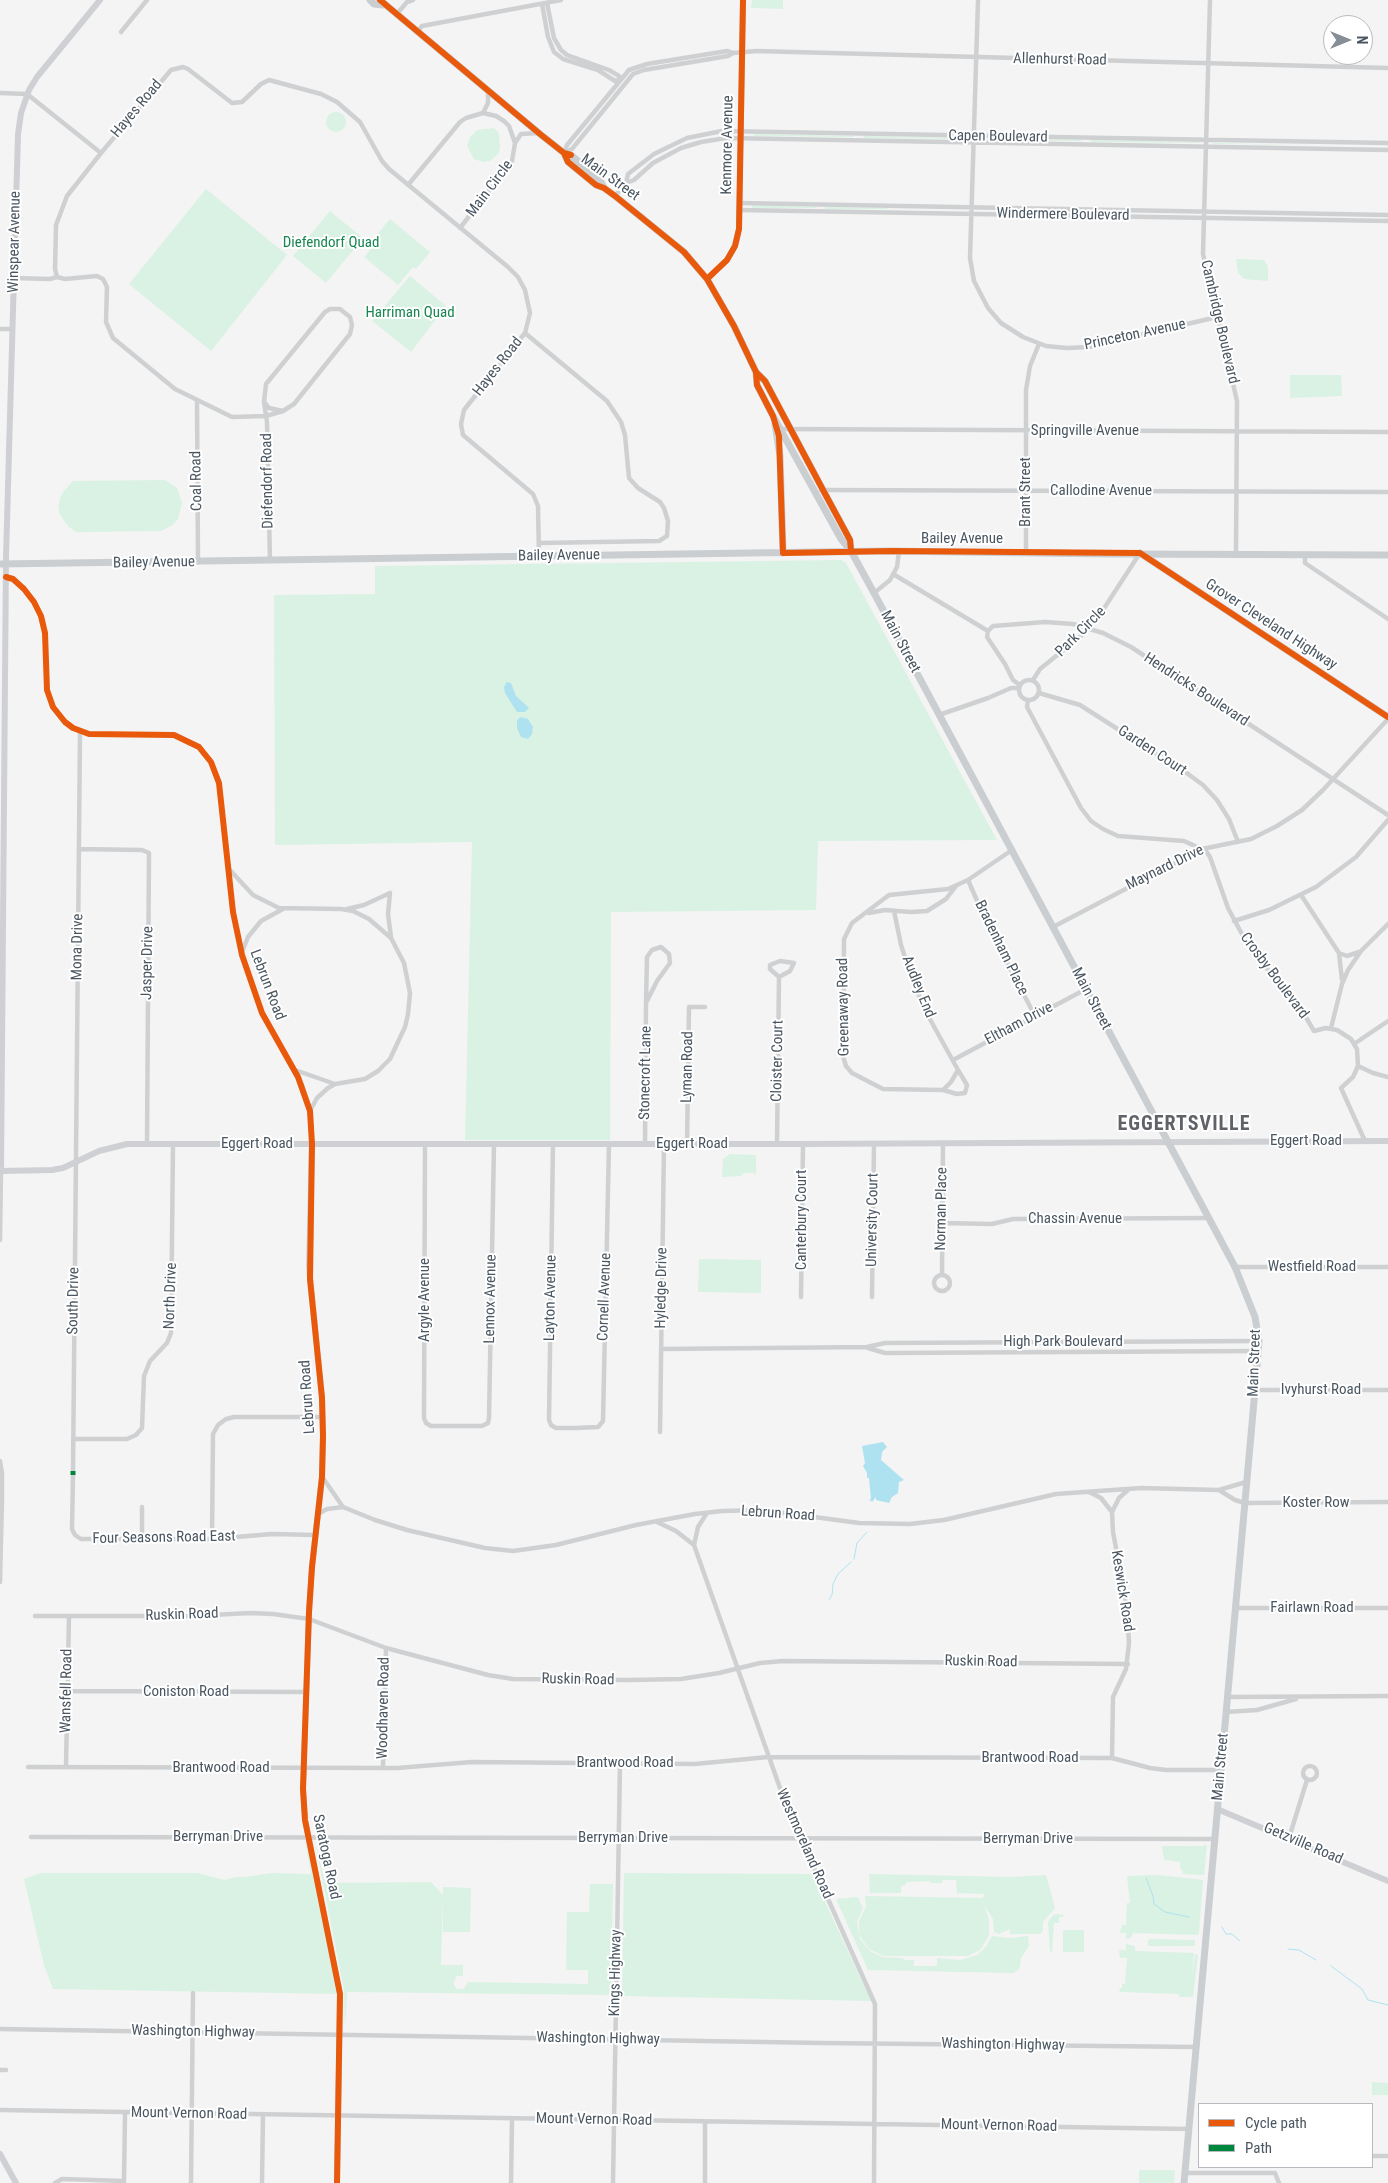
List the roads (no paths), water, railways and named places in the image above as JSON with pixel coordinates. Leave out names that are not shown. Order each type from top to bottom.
[{"type":"main road","name":"Main Street","points":[[370,0],[374,4],[381,2],[564,153],[568,162],[596,185],[615,196],[684,252],[707,279],[734,326],[756,372],[765,381],[850,540],[851,552]]},
{"type":"main road","name":"Main Street","points":[[756,372],[757,385],[841,539],[851,552],[874,593],[1235,1267],[1255,1317],[1259,1341],[1255,1390],[1184,2183]]},
{"type":"main road","points":[[774,416],[780,456],[783,553]]},
{"type":"main road","name":"Bailey Avenue","points":[[3,564],[899,551],[1140,554],[1388,554]]},
{"type":"main road","points":[[1169,573],[1163,565],[1163,560],[1170,553]]},
{"type":"main road","name":"Grover Cleveland Highway","points":[[1140,554],[1388,718]]},
{"type":"street","points":[[121,32],[147,0]]},
{"type":"street","points":[[396,15],[407,1],[413,0]]},
{"type":"street","points":[[417,32],[422,26],[561,0]]},
{"type":"street","name":"Kenmore Avenue","points":[[707,279],[727,260],[733,251],[738,237],[744,0]]},
{"type":"street","name":"Princeton Avenue","points":[[978,0],[970,262],[974,281],[982,300],[994,316],[1009,329],[1039,344],[1067,348],[1089,347],[1217,317]]},
{"type":"street","name":"Cambridge Boulevard","points":[[1210,0],[1203,254],[1237,401],[1236,553]]},
{"type":"street","name":"Winspear Avenue","points":[[0,1171],[2,730],[6,577],[3,564],[13,330],[18,134],[21,113],[27,94],[37,77],[96,2]]},
{"type":"street","points":[[544,3],[557,45],[567,55],[622,82]]},
{"type":"street","points":[[544,3],[548,37],[552,48],[563,59],[583,63]]},
{"type":"street","points":[[552,48],[557,45]]},
{"type":"street","name":"Allenhurst Road","points":[[564,153],[572,149],[629,70],[636,66],[728,56],[732,53],[1388,68]]},
{"type":"street","name":"Hayes Road","points":[[57,277],[54,269],[55,232],[60,211],[70,190],[166,74],[175,68],[183,67],[195,73],[232,103],[242,102],[261,84],[269,80],[298,87],[332,99],[354,116],[368,135],[382,161],[408,185],[508,267],[522,284],[529,305],[525,333],[464,410],[461,424],[463,435],[533,494],[538,506],[539,543]]},
{"type":"street","points":[[483,113],[488,103],[488,90]]},
{"type":"street","points":[[0,92],[27,94],[100,153]]},
{"type":"street","points":[[408,185],[460,122],[471,115],[483,113],[496,116],[504,121],[512,110]]},
{"type":"street","name":"Main Circle","points":[[460,228],[510,166],[514,156],[515,143],[509,126],[504,121]]},
{"type":"street","points":[[515,143],[524,132],[540,134]]},
{"type":"street","name":"Capen Boulevard","points":[[615,196],[626,183],[628,174],[640,164],[673,144],[712,132],[741,135],[974,143],[1388,150]]},
{"type":"street","name":"Capen Boulevard","points":[[626,183],[634,180],[653,163],[677,150],[714,139],[741,135],[974,136],[1388,143]]},
{"type":"street","points":[[673,144],[677,150]]},
{"type":"street","name":"Windermere Boulevard","points":[[739,207],[972,207],[1388,215]]},
{"type":"street","name":"Windermere Boulevard","points":[[739,207],[972,214],[1388,221]]},
{"type":"street","points":[[14,278],[50,280],[57,277],[65,279],[94,276],[103,279],[107,287],[106,322],[112,338],[167,383],[197,401],[232,417],[266,416],[283,411],[294,404],[350,334],[351,320],[344,311],[330,309],[325,312],[268,381],[265,388],[264,402],[269,408],[283,411]]},
{"type":"street","points":[[0,329],[13,330]]},
{"type":"street","points":[[525,333],[608,401],[625,435],[629,478],[638,488],[660,502],[668,521],[667,536],[659,541],[539,543],[539,556]]},
{"type":"street","name":"Brant Street","points":[[1026,552],[1028,378],[1039,344]]},
{"type":"street","name":"Coal Road","points":[[197,401],[198,562]]},
{"type":"street","name":"Diefendorf Road","points":[[264,402],[270,561]]},
{"type":"street","name":"Springville Avenue","points":[[782,429],[1388,432]]},
{"type":"street","name":"Callodine Avenue","points":[[814,490],[1388,492]]},
{"type":"street","points":[[874,593],[886,584],[893,574],[897,567],[899,551]]},
{"type":"street","name":"Park Circle","points":[[1033,680],[1040,669],[1063,652],[1089,628],[1108,604],[1140,554]]},
{"type":"street","points":[[1305,554],[1305,564],[1388,619]]},
{"type":"street","points":[[893,574],[988,631],[987,637],[1019,687],[1020,695],[1028,700],[1033,699],[1039,693],[1038,684],[1033,680],[1024,680],[1019,687],[1011,688],[939,715]]},
{"type":"street","points":[[6,577],[18,583],[38,608],[45,633],[46,683],[50,700],[65,722],[80,732]]},
{"type":"street","name":"Hendricks Boulevard","points":[[988,631],[993,626],[1034,622],[1062,623],[1089,628],[1131,647],[1388,815]]},
{"type":"street","name":"Garden Court","points":[[1039,693],[1080,705],[1203,785],[1224,809],[1238,842]]},
{"type":"street","points":[[1028,700],[1027,707],[1081,808],[1091,821],[1118,836],[1184,841],[1202,849]]},
{"type":"street","name":"Maynard Drive","points":[[1053,927],[1202,849],[1238,842],[1264,833],[1290,818],[1313,800],[1333,780],[1388,718]]},
{"type":"street","name":"Mona Drive","points":[[76,1163],[80,732]]},
{"type":"street","name":"Lebrun Road","points":[[80,732],[107,735],[174,734],[202,750],[211,762],[219,783],[233,912],[242,955],[262,1013],[302,1085],[310,1111],[312,1144],[309,1267],[323,1417],[322,1477],[315,1534]]},
{"type":"street","points":[[1234,921],[1269,910],[1301,896],[1330,878],[1368,845],[1388,820]]},
{"type":"street","name":"Jasper Drive","points":[[79,849],[142,850],[149,853],[147,1143]]},
{"type":"street","name":"Crosby Boulevard","points":[[1202,849],[1210,856],[1222,895],[1234,921],[1263,964],[1297,1002],[1314,1031],[1331,1028],[1342,1032],[1354,1044]]},
{"type":"street","points":[[866,914],[885,910],[927,911],[946,899],[958,885],[1012,850]]},
{"type":"street","points":[[228,868],[253,895],[263,902],[284,909],[344,909],[364,905],[390,893],[388,917],[392,938]]},
{"type":"street","name":"Bradenham Place","points":[[968,880],[995,940],[1035,1016]]},
{"type":"street","name":"Greenaway Road","points":[[953,1060],[967,1085],[965,1093],[957,1094],[943,1090],[884,1089],[852,1073],[844,1062],[842,1035],[844,938],[852,923],[866,914],[884,898],[894,893],[933,892],[958,885]]},
{"type":"street","points":[[1301,896],[1339,953],[1342,984],[1331,1028]]},
{"type":"street","points":[[242,955],[254,928],[267,917],[284,909]]},
{"type":"street","points":[[310,1111],[317,1098],[335,1084],[366,1078],[390,1059],[405,1027],[410,1005],[408,976],[400,951],[392,938],[369,919],[344,909]]},
{"type":"street","name":"Audley End","points":[[894,910],[901,945],[912,979],[926,1012],[953,1060]]},
{"type":"street","points":[[1342,984],[1360,952],[1388,924]]},
{"type":"street","name":"Stonecroft Lane","points":[[645,1144],[646,1003],[648,954],[652,950],[661,947],[669,954],[670,963],[657,981],[646,1003]]},
{"type":"street","points":[[1339,953],[1347,956],[1360,952]]},
{"type":"street","name":"Cloister Court","points":[[780,961],[794,963],[790,971],[779,977],[770,969],[770,965],[780,961]]},
{"type":"street","name":"Cloister Court","points":[[777,1144],[779,977]]},
{"type":"street","name":"Eltham Drive","points":[[953,1060],[1086,989]]},
{"type":"street","name":"Lyman Road","points":[[687,1144],[689,1007],[705,1007]]},
{"type":"street","points":[[1365,1141],[1341,1088],[1353,1077],[1358,1066],[1358,1056],[1354,1044],[1388,1021]]},
{"type":"street","points":[[1358,1066],[1388,1077]]},
{"type":"street","points":[[294,1069],[335,1084]]},
{"type":"street","points":[[943,1090],[951,1082],[958,1070]]},
{"type":"street","name":"Eggert Road","points":[[0,1171],[52,1170],[76,1163],[112,1146],[147,1143],[874,1144],[1388,1141]]},
{"type":"street","name":"North Drive","points":[[73,1439],[127,1439],[136,1435],[142,1428],[144,1376],[150,1361],[167,1343],[171,1333],[173,1143]]},
{"type":"street","name":"Cornell Avenue","points":[[576,1428],[598,1428],[602,1421],[609,1143]]},
{"type":"street","name":"Norman Place","points":[[942,1275],[943,1143]]},
{"type":"street","name":"Argyle Avenue","points":[[425,1144],[424,1418],[426,1423],[431,1426],[458,1426]]},
{"type":"street","name":"Lennox Avenue","points":[[458,1426],[482,1426],[488,1423],[489,1418],[494,1144]]},
{"type":"street","name":"Layton Avenue","points":[[552,1144],[549,1420],[551,1425],[556,1428],[576,1428]]},
{"type":"street","name":"Hyledge Drive","points":[[660,1432],[664,1144]]},
{"type":"street","name":"Canterbury Court","points":[[801,1297],[803,1144]]},
{"type":"street","name":"University Court","points":[[872,1296],[874,1144]]},
{"type":"street","name":"South Drive","points":[[73,1439],[76,1163]]},
{"type":"street","points":[[0,1171],[0,1240]]},
{"type":"street","name":"Chassin Avenue","points":[[942,1222],[992,1224],[1013,1219],[1209,1218]]},
{"type":"street","name":"Westfield Road","points":[[1235,1267],[1388,1267]]},
{"type":"street","name":"High Park Boulevard","points":[[867,1348],[885,1342],[1259,1341]]},
{"type":"street","points":[[1053,1342],[1053,1352]]},
{"type":"street","points":[[1197,1342],[1197,1351]]},
{"type":"street","name":"High Park Boulevard","points":[[661,1349],[867,1348],[885,1352],[1258,1351]]},
{"type":"street","name":"Ivyhurst Road","points":[[1255,1390],[1388,1390]]},
{"type":"street","points":[[212,1539],[213,1434],[218,1425],[231,1418],[323,1417]]},
{"type":"street","name":"Four Seasons Road East","points":[[73,1439],[72,1529],[75,1535],[84,1540],[212,1539],[272,1534],[315,1534]]},
{"type":"street","points":[[0,1462],[0,1582]]},
{"type":"street","points":[[322,1477],[343,1507]]},
{"type":"street","name":"Lebrun Road","points":[[343,1507],[380,1522],[407,1530],[485,1548],[508,1551],[556,1545],[655,1521],[708,1512],[762,1510],[860,1523],[910,1524],[940,1521],[1056,1494],[1130,1489],[1219,1490],[1246,1482]]},
{"type":"street","points":[[1085,1491],[1101,1498],[1112,1512],[1118,1498],[1130,1489]]},
{"type":"street","name":"Lebrun Road","points":[[1219,1490],[1235,1500],[1245,1503]]},
{"type":"street","name":"Koster Row","points":[[1245,1503],[1388,1502]]},
{"type":"street","points":[[142,1507],[142,1540]]},
{"type":"street","points":[[318,1514],[332,1507],[343,1507]]},
{"type":"street","points":[[655,1521],[676,1531],[694,1545],[698,1528],[708,1512]]},
{"type":"street","name":"Keswick Road","points":[[1112,1512],[1113,1532],[1129,1624],[1128,1664],[1113,1697],[1112,1758]]},
{"type":"street","name":"Saratoga Road","points":[[315,1534],[308,1619],[305,1692],[304,1807],[339,1984],[340,2035],[337,2183]]},
{"type":"street","name":"Westmoreland Road","points":[[694,1545],[786,1805],[875,2004],[874,2183]]},
{"type":"street","name":"Fairlawn Road","points":[[1235,1608],[1388,1608]]},
{"type":"street","name":"Ruskin Road","points":[[35,1616],[273,1614],[308,1619],[386,1648],[514,1679],[647,1680],[700,1677],[760,1663],[788,1661],[1128,1664]]},
{"type":"street","name":"Wansfell Road","points":[[66,1766],[69,1616]]},
{"type":"street","name":"Woodhaven Road","points":[[383,1768],[386,1648]]},
{"type":"street","name":"Coniston Road","points":[[67,1691],[305,1692]]},
{"type":"street","points":[[1226,1712],[1257,1710],[1305,1696]]},
{"type":"street","points":[[1227,1697],[1388,1696]]},
{"type":"street","name":"Brantwood Road","points":[[28,1767],[383,1768],[472,1762],[695,1764],[768,1757],[1112,1758],[1150,1768],[1166,1770],[1221,1770]]},
{"type":"street","name":"Kings Highway","points":[[613,2183],[620,1763]]},
{"type":"street","points":[[1289,1838],[1307,1780]]},
{"type":"street","name":"Getzville Road","points":[[1218,1809],[1388,1881]]},
{"type":"street","name":"Berryman Drive","points":[[31,1836],[1215,1839]]},
{"type":"street","points":[[191,2183],[193,1993]]},
{"type":"street","name":"Washington Highway","points":[[0,2029],[875,2043],[1196,2046]]},
{"type":"street","points":[[0,2070],[6,2070]]},
{"type":"street","name":"Mount Vernon Road","points":[[0,2110],[1189,2129]]},
{"type":"street","points":[[55,2183],[62,2179],[124,2182],[125,2113]]},
{"type":"street","points":[[262,2183],[263,2114]]},
{"type":"street","points":[[511,2183],[512,2119]]},
{"type":"street","points":[[705,2122],[705,2183]]},
{"type":"street","points":[[0,2154],[16,2183]]},
{"type":"street","points":[[1373,2156],[1388,2156]]},
{"type":"street","points":[[1277,2168],[1275,2172],[1279,2183]]},
{"type":"street","points":[[1185,2173],[1275,2172]]},
{"type":"water","points":[[507,682],[511,683],[516,696],[529,708],[525,712],[517,712],[505,693],[504,687]]},
{"type":"water","points":[[521,717],[528,719],[533,727],[532,734],[528,739],[521,737],[517,728],[517,720]]},
{"type":"water","points":[[883,1442],[887,1447],[882,1452],[881,1460],[904,1480],[899,1482],[898,1493],[892,1497],[889,1503],[876,1500],[876,1497],[872,1502],[869,1499],[871,1499],[869,1478],[867,1478],[867,1473],[863,1466],[865,1463],[862,1446]]},
{"type":"waterway","points":[[854,1559],[857,1543],[867,1532]]},
{"type":"waterway","points":[[829,1600],[838,1574],[851,1562]]},
{"type":"waterway","points":[[1146,1878],[1154,1904],[1165,1912],[1189,1917]]},
{"type":"waterway","points":[[1222,1927],[1226,1934],[1232,1934],[1240,1941]]},
{"type":"waterway","points":[[1288,1949],[1299,1950],[1316,1960]]},
{"type":"waterway","points":[[1331,1966],[1362,1989],[1368,2000],[1388,2005]]},
{"type":"district","name":"EGGERTSVILLE","points":[[1184,1125]]},
{"type":"park label","name":"Diefendorf Quad","points":[[331,243]]},
{"type":"park label","name":"Harriman Quad","points":[[410,313]]}]
